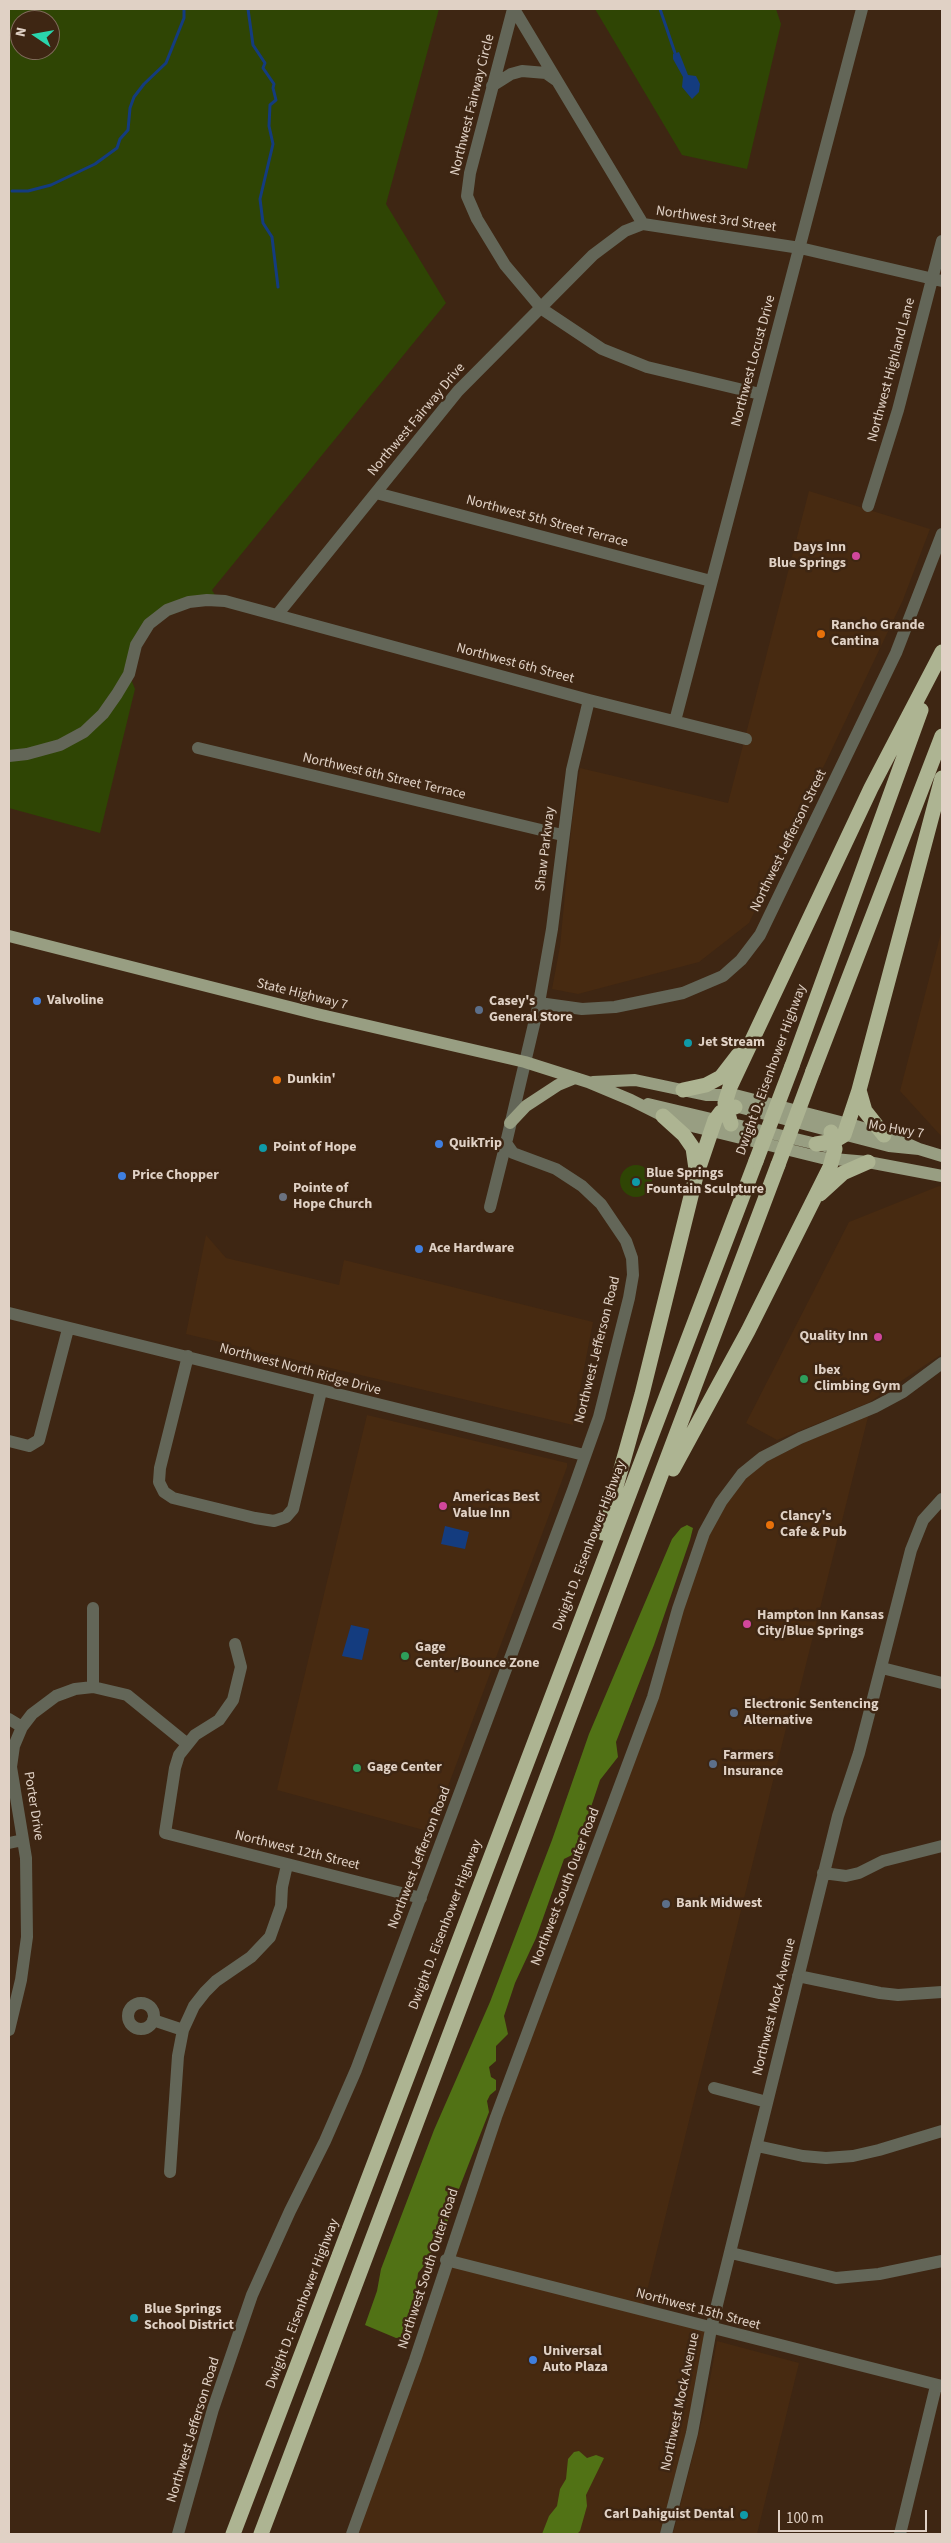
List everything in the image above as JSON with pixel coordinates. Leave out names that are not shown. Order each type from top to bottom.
[{"type":"highway","points":[[580,1619],[642,1394],[696,1176],[724,1113],[746,1052],[871,788],[942,652]]},
{"type":"highway","name":"Dwight D. Eisenhower Highway","points":[[233,2534],[792,1066],[942,652]]},
{"type":"highway","points":[[261,2534],[648,1514],[813,1071],[942,736]]},
{"type":"highway","points":[[648,1514],[748,1331],[812,1202],[859,1090],[942,778]]},
{"type":"highway","points":[[683,1090],[706,1085],[721,1077],[739,1054],[746,1052]]},
{"type":"highway","points":[[859,1090],[865,1111],[884,1134]]},
{"type":"highway","points":[[662,1116],[684,1135],[693,1148],[696,1160],[696,1176]]},
{"type":"highway","points":[[816,1144],[837,1140]]},
{"type":"highway","points":[[812,1202],[843,1172],[868,1162]]},
{"type":"main road","name":"State Highway 7","points":[[9,936],[317,1014],[525,1062],[588,1082]]},
{"type":"main road","points":[[510,1123],[526,1106],[558,1085],[575,1078]]},
{"type":"main road","points":[[588,1082],[635,1080],[706,1095],[724,1113],[816,1144]]},
{"type":"main road","points":[[588,1082],[631,1100],[662,1116],[724,1113],[837,1140],[868,1162],[942,1176]]},
{"type":"main road","points":[[631,1100],[724,1113],[837,1140],[884,1134],[919,1149]]},
{"type":"main road","points":[[724,1113],[837,1140]]},
{"type":"main road","name":"Mo Hwy 7","points":[[837,1140],[919,1149],[942,1156]]},
{"type":"street","name":"Northwest 3rd Street","points":[[513,9],[643,224],[800,248],[937,280]]},
{"type":"street","name":"Northwest Fairway Circle","points":[[513,9],[492,86],[467,196],[477,219],[505,265],[542,309],[602,349],[627,360],[760,394]]},
{"type":"street","name":"Northwest Locust Drive","points":[[675,721],[862,9]]},
{"type":"street","points":[[492,86],[511,74],[522,71],[546,73],[558,81]]},
{"type":"street","name":"Northwest Fairway Drive","points":[[277,615],[458,391],[542,309],[593,255],[625,231],[643,224]]},
{"type":"street","name":"Northwest Highland Lane","points":[[868,506],[937,280],[942,242]]},
{"type":"street","name":"Northwest 5th Street Terrace","points":[[376,493],[711,581]]},
{"type":"street","name":"Northwest Jefferson Street","points":[[539,1003],[582,1009],[614,1007],[683,993],[723,976],[741,960],[760,935],[896,652],[942,534]]},
{"type":"street","name":"Northwest 6th Street","points":[[9,756],[27,754],[60,745],[84,732],[103,714],[118,694],[129,674],[136,644],[149,624],[167,610],[189,602],[225,600],[589,700],[746,739]]},
{"type":"street","name":"Shaw Parkway","points":[[525,1062],[539,1003],[552,929],[562,835],[572,770],[589,700]]},
{"type":"street","name":"Northwest 6th Street Terrace","points":[[198,748],[562,835]]},
{"type":"street","points":[[490,1207],[525,1062]]},
{"type":"street","name":"Northwest Jefferson Road","points":[[178,2534],[213,2409],[252,2295],[328,2134],[421,1898],[599,1417],[628,1305],[633,1275],[632,1258],[626,1241],[614,1221],[601,1204],[582,1186],[556,1169],[513,1153],[506,1143]]},
{"type":"street","name":"Northwest North Ridge Drive","points":[[9,1313],[584,1455]]},
{"type":"street","points":[[9,1441],[38,1447],[68,1329]]},
{"type":"street","points":[[188,1356],[160,1468],[159,1482],[164,1492],[173,1498],[274,1521],[286,1517],[293,1509],[320,1391]]},
{"type":"street","name":"Northwest South Outer Road","points":[[352,2534],[415,2360],[446,2260],[496,2116],[653,1697],[678,1609],[701,1543],[721,1502],[742,1474],[763,1457],[800,1438],[875,1407],[903,1392],[942,1363]]},
{"type":"street","name":"Northwest Mock Avenue","points":[[666,2534],[692,2433],[711,2329],[838,1816],[859,1753],[911,1550],[923,1520],[942,1499]]},
{"type":"street","points":[[92,1687],[93,1608]]},
{"type":"street","points":[[186,1744],[195,1735],[219,1720],[233,1700],[241,1667],[235,1644]]},
{"type":"street","points":[[882,1668],[942,1683]]},
{"type":"street","name":"Porter Drive","points":[[9,2030],[21,1980],[27,1937],[28,1890],[23,1840],[11,1767],[14,1746],[22,1727],[32,1714],[56,1696],[75,1689],[92,1687],[127,1696],[138,1702],[186,1744]]},
{"type":"street","points":[[9,1719],[22,1727]]},
{"type":"street","name":"Northwest 12th Street","points":[[186,1744],[175,1768],[165,1833],[421,1898]]},
{"type":"street","points":[[9,1843],[23,1840]]},
{"type":"street","points":[[824,1873],[846,1876],[859,1873],[883,1861],[942,1846]]},
{"type":"street","points":[[170,2172],[178,2056],[183,2030],[194,2006],[205,1992],[216,1981],[251,1957],[270,1937],[281,1906],[282,1886],[287,1865]]},
{"type":"street","points":[[798,1976],[889,1994],[942,1992]]},
{"type":"street","points":[[153,2020],[183,2030]]},
{"type":"street","points":[[714,2088],[766,2102]]},
{"type":"street","points":[[757,2146],[803,2156],[826,2158],[853,2156],[942,2131]]},
{"type":"street","points":[[731,2253],[836,2278],[879,2274],[942,2262]]},
{"type":"street","name":"Northwest 15th Street","points":[[446,2260],[939,2386]]},
{"type":"street","points":[[900,2534],[939,2386]]},
{"type":"shaded area","points":[[809,491],[930,529],[903,600],[749,923],[699,962],[578,994],[552,989],[560,946],[572,821],[580,768],[728,803]]},
{"type":"shaded area","points":[[942,929],[942,1137],[900,1091]]},
{"type":"shaded area","points":[[939,1186],[942,1187],[942,1354],[868,1403],[777,1440],[746,1423],[849,1222]]},
{"type":"shaded area","points":[[206,1235],[226,1258],[339,1285],[344,1260],[593,1322],[573,1425],[186,1334]]},
{"type":"shaded area","points":[[870,1409],[793,1716],[789,1716],[642,2311],[711,2329],[666,2534],[352,2534],[596,1850],[704,1533],[742,1474]]},
{"type":"shaded area","points":[[367,1415],[567,1463],[431,1832],[277,1790]]},
{"type":"shaded area","points":[[717,2341],[799,2363],[757,2534],[673,2534],[704,2412]]},
{"type":"green space","points":[[9,9],[439,9],[386,204],[446,303],[212,590],[218,600],[207,600],[149,624],[129,674],[135,689],[100,833],[9,808]]},
{"type":"green space","points":[[595,9],[776,9],[781,24],[747,169],[682,155]]},
{"type":"green space","points":[[636,1165],[642,1166],[647,1170],[651,1175],[651,1187],[647,1192],[642,1196],[636,1197],[630,1196],[625,1192],[621,1187],[620,1181],[621,1175],[625,1170],[630,1166]]},
{"type":"green space","points":[[687,1525],[693,1528],[690,1540],[654,1645],[616,1742],[618,1757],[600,1780],[580,1840],[574,1854],[564,1859],[536,1938],[515,1983],[504,2016],[508,2034],[496,2046],[496,2061],[489,2067],[491,2077],[496,2080],[496,2090],[487,2101],[489,2112],[457,2194],[449,2202],[446,2209],[448,2220],[444,2235],[432,2244],[431,2257],[418,2273],[412,2325],[405,2337],[396,2338],[365,2325],[377,2291],[381,2269],[434,2130],[490,2002],[552,1840],[589,1734],[672,1539],[681,1528]]},
{"type":"green space","points":[[579,2451],[587,2458],[596,2455],[604,2458],[586,2495],[587,2506],[580,2531],[577,2534],[542,2534],[549,2516],[557,2506],[560,2489],[566,2479],[568,2459],[574,2452]]},
{"type":"water","points":[[679,52],[688,75],[696,76],[700,84],[699,92],[692,99],[682,87],[683,77],[673,59],[673,54]]},
{"type":"water","points":[[445,1526],[469,1532],[465,1549],[441,1544]]},
{"type":"water","points":[[351,1625],[369,1629],[362,1660],[342,1656]]},
{"type":"waterway","points":[[12,191],[28,191],[51,185],[95,164],[117,148],[120,139],[128,130],[130,108],[134,97],[144,84],[166,63],[184,18],[184,9]]},
{"type":"waterway","points":[[248,9],[253,45],[265,63],[263,68],[274,84],[276,100],[270,105],[269,126],[273,144],[260,199],[263,223],[272,237],[278,287]]},
{"type":"waterway","points":[[660,9],[675,53]]},
{"type":"place","name":"Days Inn Blue Springs","points":[[856,556]]},
{"type":"place","name":"Rancho Grande Cantina","points":[[821,634]]},
{"type":"place","name":"Valvoline","points":[[37,1001]]},
{"type":"place","name":"Casey's General Store","points":[[479,1010]]},
{"type":"place","name":"Jet Stream","points":[[688,1043]]},
{"type":"place","name":"Dunkin'","points":[[277,1080]]},
{"type":"place","name":"QuikTrip","points":[[439,1144]]},
{"type":"place","name":"Point of Hope","points":[[263,1148]]},
{"type":"place","name":"Price Chopper","points":[[122,1176]]},
{"type":"place","name":"Blue Springs Fountain Sculpture","points":[[636,1182]]},
{"type":"place","name":"Pointe of Hope Church","points":[[283,1197]]},
{"type":"place","name":"Ace Hardware","points":[[419,1249]]},
{"type":"place","name":"Quality Inn","points":[[878,1337]]},
{"type":"place","name":"Ibex Climbing Gym","points":[[804,1379]]},
{"type":"place","name":"Americas Best Value Inn","points":[[443,1506]]},
{"type":"place","name":"Clancy's Cafe & Pub","points":[[770,1525]]},
{"type":"place","name":"Hampton Inn Kansas City/Blue Springs","points":[[747,1624]]},
{"type":"place","name":"Gage Center/Bounce Zone","points":[[405,1656]]},
{"type":"place","name":"Electronic Sentencing Alternative","points":[[734,1713]]},
{"type":"place","name":"Farmers Insurance","points":[[713,1764]]},
{"type":"place","name":"Gage Center","points":[[357,1768]]},
{"type":"place","name":"Bank Midwest","points":[[666,1904]]},
{"type":"place","name":"Blue Springs School District","points":[[134,2318]]},
{"type":"place","name":"Universal Auto Plaza","points":[[533,2360]]},
{"type":"place","name":"Carl Dahiguist Dental","points":[[744,2515]]}]
